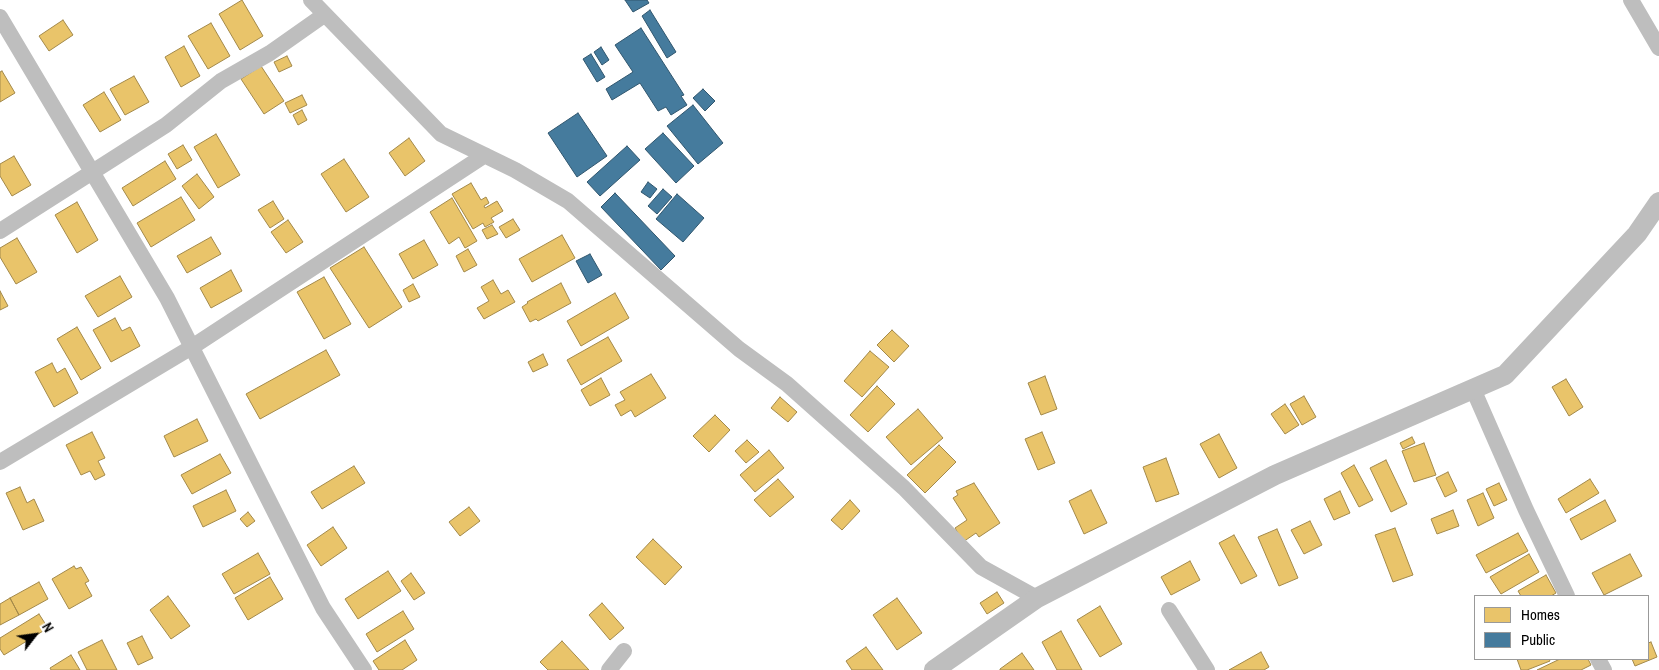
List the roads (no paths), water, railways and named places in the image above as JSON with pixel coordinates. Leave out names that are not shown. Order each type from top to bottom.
[{"type":"street","points":[[311,0],[441,134],[485,155],[568,201],[739,349],[787,384],[904,488],[981,567],[1037,598]]},
{"type":"street","points":[[1631,0],[1659,48]]},
{"type":"street","points":[[0,231],[166,125],[221,80],[270,52],[324,15]]},
{"type":"street","points":[[0,17],[168,298],[323,608],[364,670]]},
{"type":"street","points":[[0,462],[192,347],[485,155]]},
{"type":"street","points":[[934,670],[1037,598],[1275,475],[1505,375],[1637,234],[1659,202]]},
{"type":"street","points":[[1473,389],[1567,595]]},
{"type":"street","points":[[1169,610],[1207,670]]},
{"type":"street","points":[[609,670],[624,651]]}]
